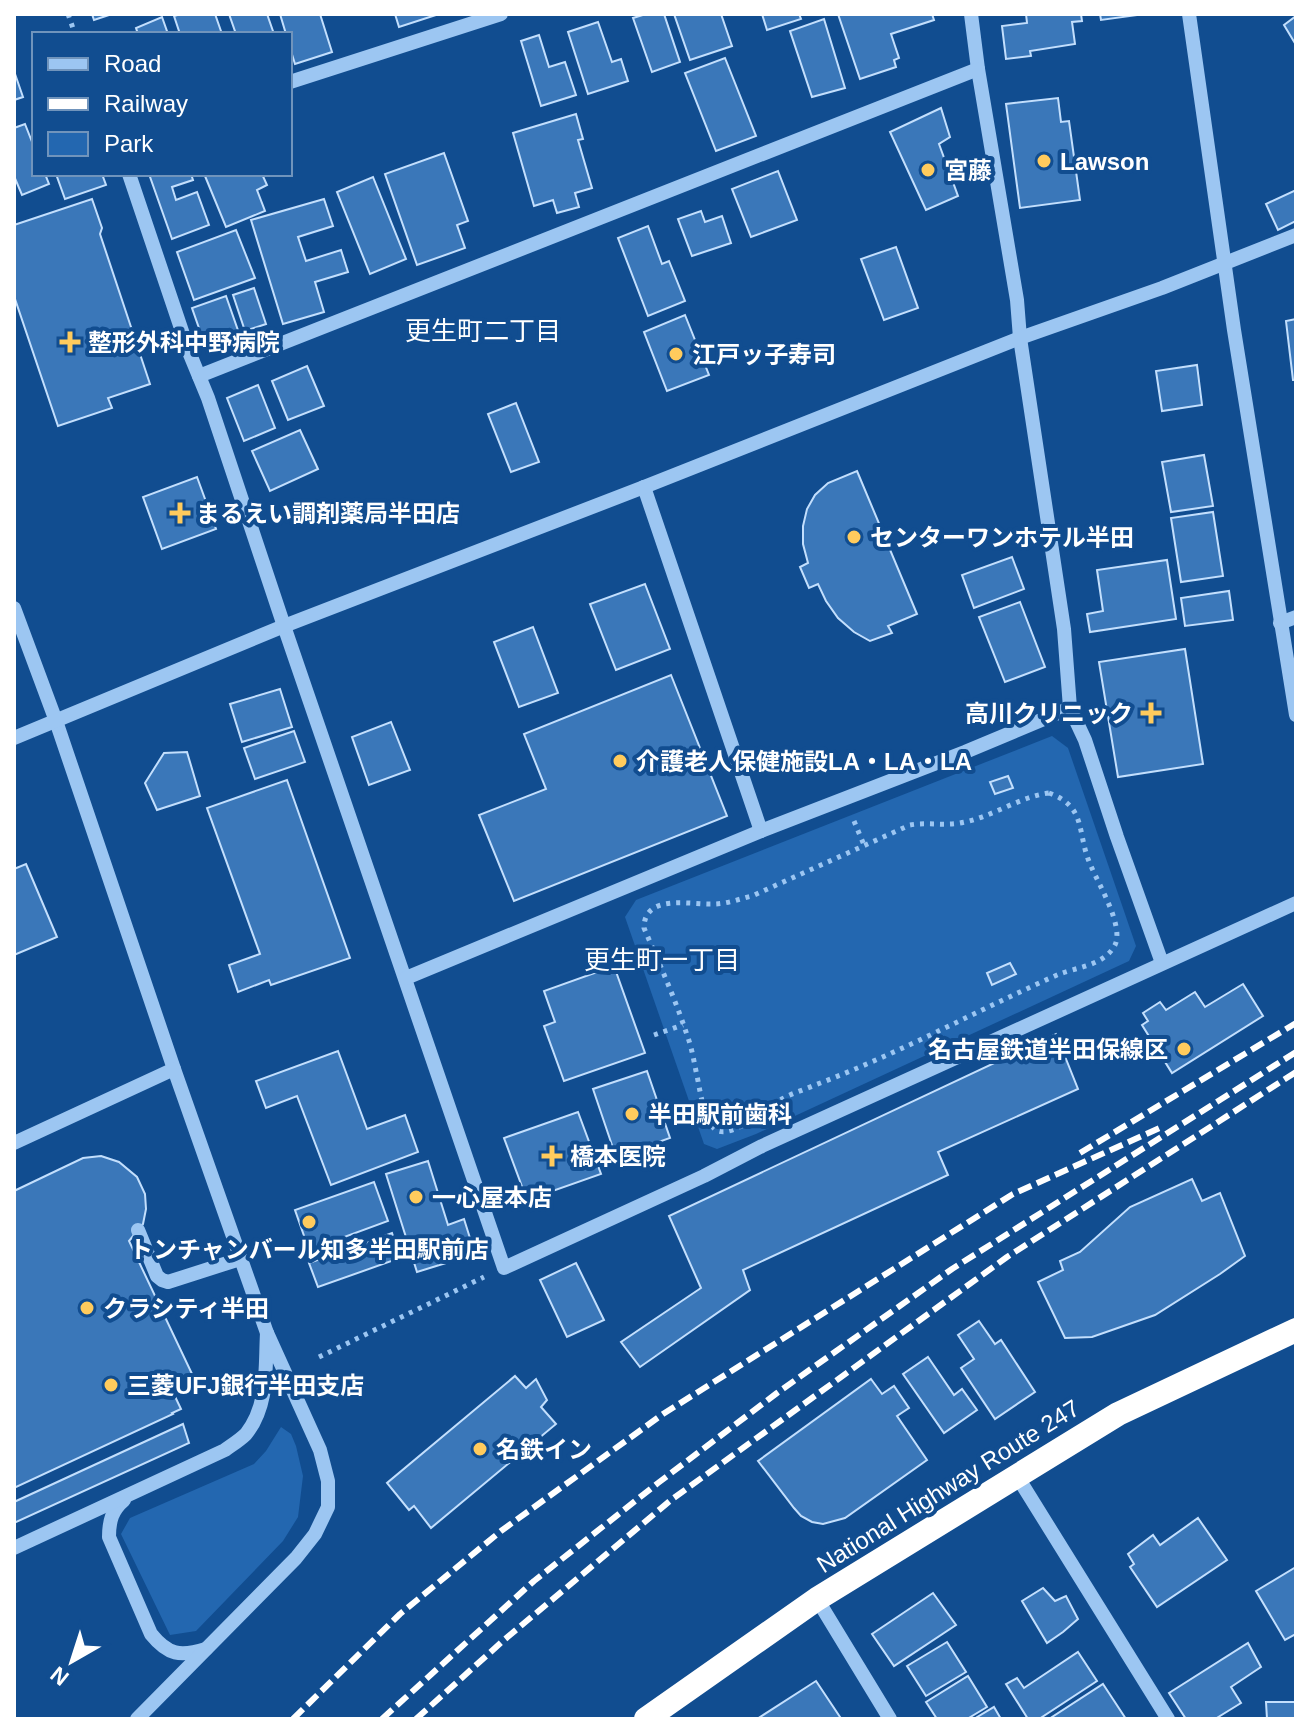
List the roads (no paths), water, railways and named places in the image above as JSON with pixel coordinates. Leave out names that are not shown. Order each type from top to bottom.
[{"type":"highway","name":"National Highway Route 247","points":[[646,1719],[817,1599],[1118,1414],[1296,1330]]},
{"type":"street","points":[[292,81],[501,14]]},
{"type":"street","points":[[971,14],[1017,300],[1020,338],[1064,629],[1070,708],[1085,740],[1162,963]]},
{"type":"street","points":[[1189,14],[1296,715]]},
{"type":"street","points":[[199,376],[978,69]]},
{"type":"street","points":[[130,176],[504,1268],[762,1146],[1296,903]]},
{"type":"street","points":[[14,738],[284,626],[1020,338],[1225,265],[1296,235]]},
{"type":"street","points":[[644,487],[761,831]]},
{"type":"street","points":[[14,608],[56,721],[240,1259],[267,1333],[320,1450],[328,1481],[328,1507],[315,1534],[296,1558],[137,1719]]},
{"type":"street","points":[[1280,623],[1296,617]]},
{"type":"street","points":[[406,978],[761,831],[1070,708]]},
{"type":"street","points":[[14,1143],[174,1069]]},
{"type":"street","points":[[138,1230],[157,1276],[168,1282],[240,1259]]},
{"type":"street","points":[[14,1548],[225,1450],[244,1436],[258,1415],[264,1392],[267,1333]]},
{"type":"street","points":[[1017,1476],[1168,1719]]},
{"type":"street","points":[[131,1493],[118,1504],[109,1520],[109,1537],[151,1634],[161,1646],[175,1653],[190,1654],[206,1649]]},
{"type":"street","points":[[817,1599],[890,1719]]},
{"type":"railway","points":[[1080,1153],[1296,1023]]},
{"type":"railway","points":[[382,1719],[534,1581],[777,1393],[952,1269],[1296,1052]]},
{"type":"railway","points":[[416,1719],[504,1640],[671,1500],[1007,1257],[1296,1072]]},
{"type":"railway","points":[[293,1719],[400,1614],[501,1531],[663,1414],[1013,1194],[1164,1126]]},
{"type":"place","name":"Lawson","points":[[1044,161]]},
{"type":"place","name":"宮藤","points":[[928,170]]},
{"type":"place","name":"整形外科中野病院","points":[[70,342]]},
{"type":"place","name":"江戸ッ子寿司","points":[[676,354]]},
{"type":"place","name":"まるえい調剤薬局半田店","points":[[180,513]]},
{"type":"place","name":"センターワンホテル半田","points":[[854,537]]},
{"type":"place","name":"高川クリニック","points":[[1151,713]]},
{"type":"place","name":"介護老人保健施設LA・LA・LA","points":[[620,761]]},
{"type":"place","name":"名古屋鉄道半田保線区","points":[[1184,1049]]},
{"type":"place","name":"半田駅前歯科","points":[[632,1114]]},
{"type":"place","name":"橋本医院","points":[[552,1156]]},
{"type":"place","name":"一心屋本店","points":[[416,1197]]},
{"type":"place","name":"トンチャンバール知多半田駅前店","points":[[309,1222]]},
{"type":"place","name":"クラシティ半田","points":[[87,1308]]},
{"type":"place","name":"三菱UFJ銀行半田支店","points":[[111,1385]]},
{"type":"place","name":"名鉄イン","points":[[480,1449]]},
{"type":"district","name":"更生町二丁目","points":[[483,331]]},
{"type":"district","name":"更生町一丁目","points":[[662,960]]}]
